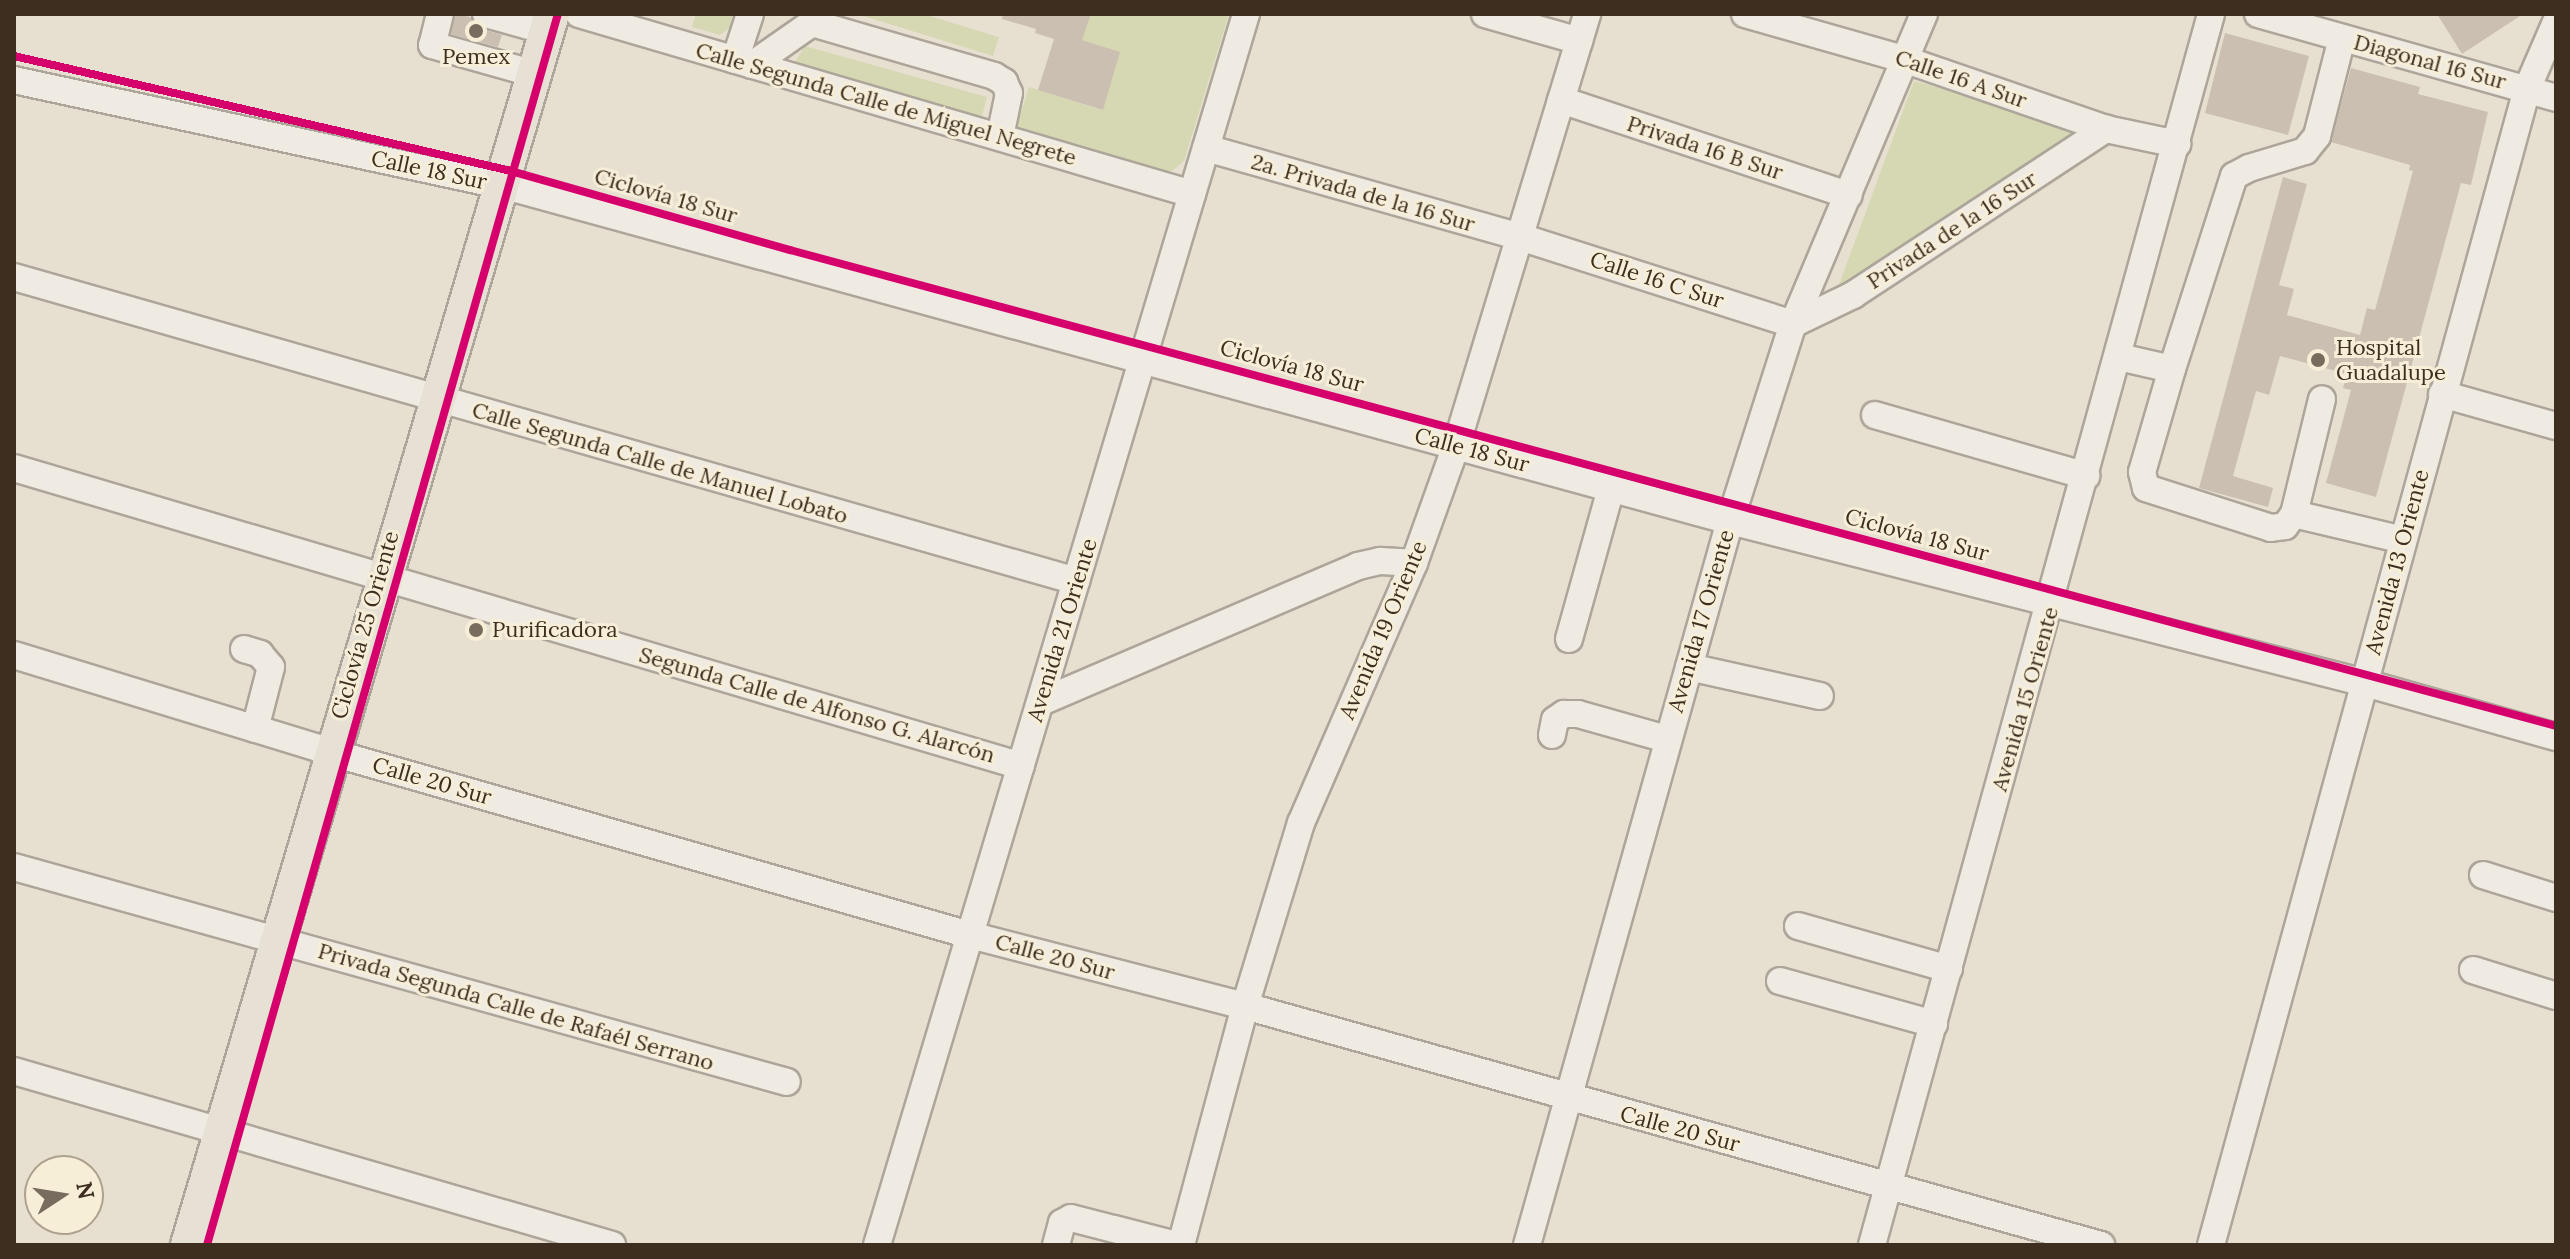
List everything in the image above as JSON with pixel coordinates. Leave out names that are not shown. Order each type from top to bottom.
[{"type":"main road","points":[[188,1245],[550,22]]},
{"type":"street","points":[[440,14],[432,45],[535,74]]},
{"type":"street","name":"Calle Segunda Calle de Miguel Negrete","points":[[579,14],[1192,194]]},
{"type":"street","points":[[744,62],[750,14]]},
{"type":"street","name":"Avenida 21 Oriente","points":[[877,1245],[1246,14]]},
{"type":"street","points":[[1485,14],[1579,41]]},
{"type":"street","name":"Avenida 19 Oriente","points":[[1179,1245],[1245,1006],[1311,793],[1414,563],[1456,446],[1587,14]]},
{"type":"street","name":"Calle 16 A Sur","points":[[1745,14],[1906,60],[2106,129],[2177,144]]},
{"type":"street","name":"Avenida 17 Oriente","points":[[1527,1245],[1667,739],[1730,521],[1793,324],[1924,14]]},
{"type":"street","name":"Avenida 15 Oriente","points":[[1872,1245],[2211,14]]},
{"type":"street","name":"Diagonal 16 Sur","points":[[2258,14],[2556,98]]},
{"type":"street","points":[[499,64],[503,16],[550,22]]},
{"type":"street","points":[[744,62],[815,18],[994,76],[1004,82],[1009,93],[1000,137]]},
{"type":"street","name":"Avenida 13 Oriente","points":[[2211,1245],[2527,89],[2556,22]]},
{"type":"street","points":[[2322,399],[2294,514],[2285,526],[2271,528],[2146,488],[2142,472],[2234,176],[2249,168],[2305,151],[2317,136],[2342,38]]},
{"type":"street","name":"Calle 18 Sur","points":[[14,80],[503,186],[1730,521],[2365,683],[2556,737]]},
{"type":"street","name":"Privada 16 B Sur","points":[[1561,100],[1849,195]]},
{"type":"street","name":"Privada de la 16 Sur","points":[[1793,324],[1853,295],[2106,129]]},
{"type":"street","name":"2a. Privada de la 16 Sur","points":[[1206,148],[1520,237]]},
{"type":"street","name":"Calle 16 C Sur","points":[[1520,237],[1793,324]]},
{"type":"street","name":"Calle Segunda Calle de Manuel Lobato","points":[[14,277],[1076,581]]},
{"type":"street","points":[[2119,357],[2172,369]]},
{"type":"street","points":[[2442,394],[2556,426]]},
{"type":"street","points":[[1875,415],[2086,476]]},
{"type":"street","name":"Segunda Calle de Alfonso G. Alarcón","points":[[14,468],[1021,766]]},
{"type":"street","points":[[1569,639],[1611,489]]},
{"type":"street","points":[[2294,514],[2403,540]]},
{"type":"street","points":[[1041,702],[1358,566],[1380,561],[1414,563]]},
{"type":"street","points":[[244,649],[260,654],[271,667],[255,729]]},
{"type":"street","name":"Calle 20 Sur","points":[[14,655],[334,753],[970,935],[1245,1006],[1568,1099],[2101,1245]]},
{"type":"street","points":[[1689,667],[1820,696]]},
{"type":"street","points":[[1552,735],[1555,720],[1564,714],[1578,714],[1667,739]]},
{"type":"street","name":"Privada Segunda Calle de Rafaél Serrano","points":[[14,867],[787,1082]]},
{"type":"street","points":[[2483,875],[2556,898]]},
{"type":"street","points":[[1798,926],[1949,969]]},
{"type":"street","points":[[2473,970],[2556,996]]},
{"type":"street","points":[[1780,981],[1934,1024]]},
{"type":"street","points":[[14,1071],[612,1245]]},
{"type":"street","points":[[1056,1245],[1062,1223],[1071,1218],[1179,1245]]},
{"type":"green space","points":[[696,14],[742,14],[741,20],[720,35],[692,27]]},
{"type":"green space","points":[[857,14],[923,14],[999,37],[993,56]]},
{"type":"green space","points":[[1091,14],[1229,14],[1184,161],[1172,171],[1138,170],[1015,132],[1029,87],[1102,110],[1119,52],[1069,36]]},
{"type":"green space","points":[[805,46],[987,97],[980,123],[791,68]]},
{"type":"green space","points":[[1914,81],[2086,127],[1833,301]]},
{"type":"building","name":"Pemex","points":[[456,14],[470,17],[481,29],[502,35],[498,47],[451,34]]},
{"type":"building","points":[[1003,14],[1091,14],[1082,40],[1120,52],[1103,110],[1038,90],[1054,39],[1035,33],[1036,29],[1002,19]]},
{"type":"building","points":[[2437,14],[2523,14],[2462,54]]},
{"type":"building","points":[[2225,33],[2309,56],[2288,135],[2205,113]]},
{"type":"building","points":[[2351,68],[2420,87],[2418,94],[2488,112],[2471,185],[2461,183],[2376,497],[2326,483],[2351,390],[2343,388],[2347,374],[2280,356],[2269,395],[2256,391],[2233,476],[2273,488],[2268,507],[2199,488],[2283,177],[2307,184],[2279,285],[2294,289],[2287,315],[2360,335],[2367,308],[2375,310],[2413,171],[2409,170],[2410,165],[2331,142]]},
{"type":"cycle path","name":"Ciclovía 25 Oriente","points":[[207,1245],[558,14]]},
{"type":"cycle path","name":"Ciclovía 18 Sur","points":[[14,56],[507,170],[790,250],[2556,726]]},
{"type":"place","name":"Pemex","points":[[476,31]]},
{"type":"place","name":"Hospital Guadalupe","points":[[2318,360]]},
{"type":"place","name":"Purificadora","points":[[476,630]]}]
